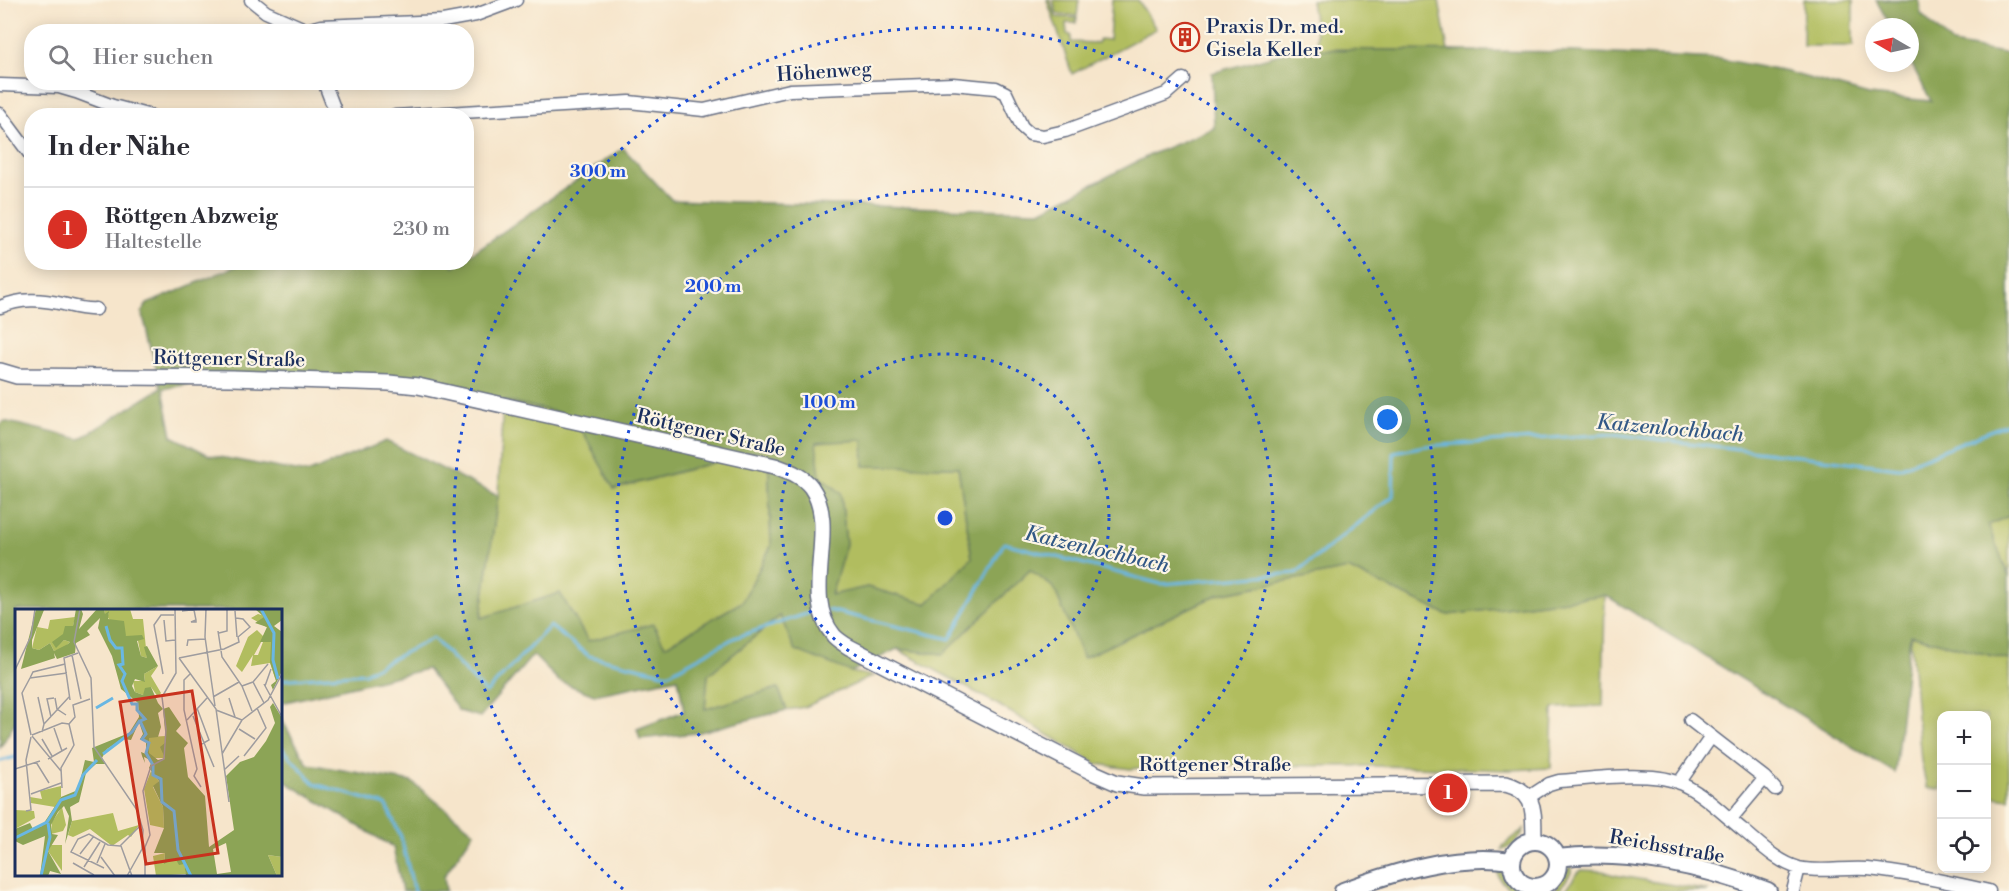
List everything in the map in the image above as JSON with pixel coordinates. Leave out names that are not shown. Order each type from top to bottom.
[{"type":"main road","points":[[1534,841],[1545,843],[1557,858],[1558,867],[1555,875],[1541,889],[1522,883],[1515,874],[1512,861],[1522,845],[1534,841]]},
{"type":"main road","name":"Reichsstraße","points":[[1557,858],[1590,854],[1643,859],[1713,873],[1768,891]]},
{"type":"main road","points":[[1343,891],[1380,878],[1439,864],[1486,858],[1512,861]]},
{"type":"street","points":[[251,0],[266,12],[292,24]]},
{"type":"street","points":[[370,24],[443,21],[476,15],[516,0]]},
{"type":"street","name":"Höhenweg","points":[[474,111],[629,102],[704,110],[790,90],[953,84],[996,88],[1006,93],[1022,128],[1030,134],[1043,136],[1065,131],[1166,94],[1183,79]]},
{"type":"street","points":[[0,85],[24,86]]},
{"type":"street","points":[[69,90],[120,108]]},
{"type":"street","points":[[327,90],[334,108]]},
{"type":"street","points":[[0,114],[24,146]]},
{"type":"street","points":[[0,307],[14,302],[38,300],[84,310],[96,309]]},
{"type":"street","name":"Röttgener Straße","points":[[0,371],[17,376],[232,378],[418,386],[775,466],[796,474],[811,487],[819,508],[822,530],[821,610],[834,636],[849,647],[1117,783],[1143,787],[1506,784],[1518,787],[1529,797]]},
{"type":"street","points":[[1690,720],[1765,778],[1775,789]]},
{"type":"street","points":[[1679,783],[1711,737]]},
{"type":"street","points":[[1534,841],[1533,805],[1529,797],[1549,784],[1559,781],[1662,778],[1679,783],[1704,799],[1779,859],[1799,868],[1865,869],[1904,874],[1989,891]]},
{"type":"street","points":[[1730,820],[1765,778]]},
{"type":"street","points":[[1793,891],[1799,868]]},
{"type":"green space","points":[[1047,0],[1050,0],[1056,17],[1077,18],[1076,23],[1066,23],[1067,34],[1071,35],[1071,42],[1098,43],[1099,39],[1109,40],[1112,0],[1138,0],[1156,29],[1072,74]]},
{"type":"green space","points":[[1053,0],[1079,0],[1077,16],[1057,14]]},
{"type":"green space","points":[[1311,0],[1439,0],[1448,51],[1318,49]]},
{"type":"green space","points":[[1804,0],[1853,0],[1853,46],[1803,46]]},
{"type":"green space","points":[[1876,0],[1919,0],[1921,14],[1952,44],[2009,54],[2009,516],[1988,525],[2009,577],[2009,660],[1910,635],[1895,773],[1605,595],[1448,615],[1348,569],[1219,594],[1083,658],[1054,588],[1030,570],[943,654],[897,649],[851,672],[795,650],[780,616],[708,675],[705,709],[778,688],[787,710],[696,733],[640,739],[637,729],[684,711],[678,678],[594,695],[559,681],[533,655],[480,717],[459,711],[427,669],[282,703],[282,609],[15,609],[15,723],[0,748],[0,424],[4,421],[80,439],[161,388],[142,312],[147,304],[227,270],[474,270],[474,252],[623,148],[672,200],[1040,211],[1152,154],[1214,128],[1212,73],[1297,49],[1575,52],[1720,59],[1787,72],[1869,95],[1931,101],[1916,72],[1919,72],[1919,18],[1886,18]],"holes":[[[226,377],[414,381],[574,416],[614,489],[768,448],[771,546],[742,602],[665,646],[653,624],[588,641],[560,593],[481,618],[498,496],[386,441],[307,473],[209,455],[172,436],[163,389]],[[863,440],[864,466],[958,467],[972,558],[927,604],[867,587],[831,595],[846,544],[841,493],[820,476],[816,443]]]},
{"type":"green space","points":[[503,401],[574,416],[615,489],[768,448],[771,546],[742,602],[665,646],[653,624],[588,641],[481,619],[498,496]]},
{"type":"green space","points":[[863,440],[864,466],[958,467],[972,558],[927,604],[867,587],[831,596],[846,544],[841,493],[820,476],[815,442]]},
{"type":"green space","points":[[2009,516],[2009,577],[1987,525]]},
{"type":"green space","points":[[1348,569],[1448,615],[1605,595],[1603,706],[1553,708],[1551,768],[1509,770],[1381,766],[1172,765],[1130,769],[1097,764],[995,703],[897,649],[943,654],[1030,570],[1054,588],[1083,658],[1219,594]]},
{"type":"green space","points":[[780,616],[851,672],[873,676],[805,707],[787,710],[778,688],[705,710],[708,675]]},
{"type":"green space","points":[[1910,635],[2009,660],[2009,799],[1991,797],[1991,711],[1937,711],[1937,789],[1927,788],[1921,761]]},
{"type":"green space","points":[[282,720],[308,764],[412,782],[474,832],[444,876],[446,891],[402,891],[393,847],[286,782],[282,772]]},
{"type":"green space","points":[[1524,829],[1516,842],[1502,850],[1503,846]]},
{"type":"green space","points":[[1572,866],[1571,873],[1559,891],[1555,891],[1563,874]]},
{"type":"green space","points":[[1498,869],[1523,891],[1512,891],[1500,879]]},
{"type":"green space","points":[[1581,870],[1603,871],[1614,875],[1709,891],[1565,891]]},
{"type":"waterway","name":"Katzenlochbach","points":[[828,610],[950,639],[1004,543],[1161,584],[1296,573],[1393,496],[1394,452],[1425,446],[1613,434],[1899,468],[2009,423]]},
{"type":"waterway","name":"Katzenlochbach","points":[[282,680],[365,673],[433,638],[486,693],[550,626],[589,656],[668,674],[734,638],[818,610]]},
{"type":"waterway","points":[[282,748],[315,784],[386,805],[401,837],[414,891]]},
{"type":"waterway","name":"Katzenlochbach","points":[[0,761],[15,757]]},
{"type":"place","name":"Praxis Dr. med. Gisela Keller","points":[[1185,37]]},
{"type":"place","name":"Röttgen Abzweig","points":[[1448,793]]}]
